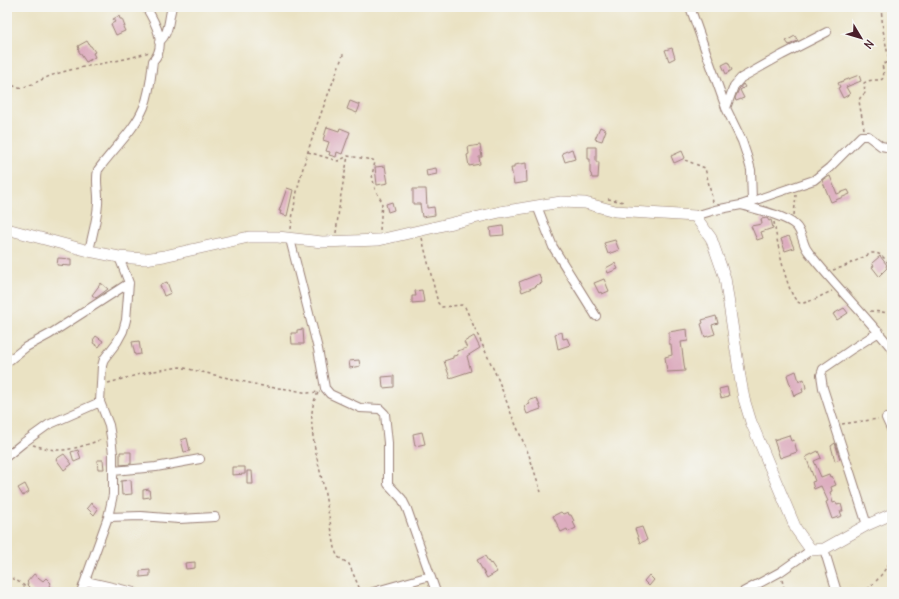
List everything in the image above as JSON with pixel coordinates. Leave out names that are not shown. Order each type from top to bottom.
[{"type":"street","points":[[89,251],[98,205],[96,176],[98,170],[135,123],[143,108],[149,92],[153,61],[157,58],[159,45],[158,31],[155,22],[146,7]]},
{"type":"street","points":[[159,45],[166,36],[168,18],[172,7]]},
{"type":"street","points":[[690,7],[726,108],[742,141],[747,156],[751,170],[752,201]]},
{"type":"street","points":[[726,108],[734,86],[741,78],[827,32]]},
{"type":"street","points":[[7,229],[119,258],[145,259],[249,237],[278,237],[322,242],[379,240],[500,212],[561,202],[585,203],[615,211],[696,216],[752,201],[814,180],[829,168],[861,136],[865,135],[872,138],[881,146],[892,148]]},
{"type":"street","points":[[740,204],[773,214],[794,224],[798,229],[806,247],[824,271],[879,332],[892,349]]},
{"type":"street","points":[[537,206],[553,247],[596,316]]},
{"type":"street","points":[[696,216],[711,238],[725,278],[740,378],[744,399],[751,422],[796,529],[811,550]]},
{"type":"street","points":[[290,239],[318,349],[325,388],[330,394],[360,408],[380,409],[385,414],[388,443],[388,484],[402,499],[407,508],[436,592]]},
{"type":"street","points":[[81,592],[108,517],[113,495],[114,471],[111,436],[109,425],[100,402],[104,359],[117,342],[123,331],[126,320],[129,283],[119,258]]},
{"type":"street","points":[[7,362],[26,347],[50,334],[129,283]]},
{"type":"street","points":[[867,525],[823,388],[821,375],[823,369],[879,332]]},
{"type":"street","points":[[7,456],[48,425],[100,402]]},
{"type":"street","points":[[886,418],[892,431]]},
{"type":"street","points":[[114,471],[156,467],[200,459]]},
{"type":"street","points":[[743,592],[780,572],[811,550],[824,549],[867,525],[892,514]]},
{"type":"street","points":[[108,517],[141,516],[179,519],[215,517]]},
{"type":"street","points":[[824,549],[837,592]]},
{"type":"street","points":[[373,592],[430,576]]},
{"type":"street","points":[[86,581],[134,592]]},
{"type":"path","points":[[881,7],[883,30],[889,60]]},
{"type":"path","points":[[7,83],[16,87],[24,87],[56,74],[98,64],[134,58],[159,45]]},
{"type":"path","points":[[290,239],[292,216],[308,152],[344,52]]},
{"type":"path","points":[[865,135],[859,99],[865,93],[863,86],[865,82],[881,80],[884,78],[885,76],[882,65],[892,59]]},
{"type":"path","points":[[308,152],[338,161],[348,156],[370,159],[375,162],[372,176],[375,189],[382,202],[379,240]]},
{"type":"path","points":[[336,241],[340,200],[348,156]]},
{"type":"path","points":[[685,160],[705,168],[709,190],[715,210]]},
{"type":"path","points":[[794,224],[796,187]]},
{"type":"path","points":[[773,214],[777,243],[795,300],[800,303],[806,302],[839,288]]},
{"type":"path","points":[[420,231],[438,303],[442,307],[462,305],[465,307],[498,379],[529,455],[541,492]]},
{"type":"path","points":[[824,271],[836,270],[872,252],[877,252],[882,256],[892,268]]},
{"type":"path","points":[[862,313],[875,310],[892,314]]},
{"type":"path","points":[[101,385],[148,372],[180,367],[267,386],[288,388],[308,393],[318,393]]},
{"type":"path","points":[[325,388],[318,393],[313,400],[313,437],[336,553],[338,558],[349,564],[361,592]]},
{"type":"path","points":[[836,426],[886,418]]},
{"type":"path","points":[[23,443],[54,450],[63,450],[81,447],[111,436]]},
{"type":"path","points":[[862,592],[874,584],[892,558]]},
{"type":"path","points":[[780,572],[785,592]]},
{"type":"path","points":[[7,575],[22,584],[30,592]]},
{"type":"building","points":[[119,16],[120,19],[122,19],[125,31],[116,35],[111,24],[115,22],[113,19]]},
{"type":"building","points":[[795,36],[798,41],[789,45],[786,41]]},
{"type":"building","points":[[87,41],[95,52],[93,53],[95,57],[86,62],[78,50],[78,46]]},
{"type":"building","points":[[672,48],[675,58],[669,61],[665,50]]},
{"type":"building","points":[[728,62],[732,70],[726,74],[722,65]]},
{"type":"building","points":[[859,75],[861,81],[846,87],[850,94],[843,98],[838,88],[840,87],[838,83]]},
{"type":"building","points":[[743,84],[745,87],[740,90],[744,98],[736,101],[735,98]]},
{"type":"building","points":[[350,101],[360,105],[357,113],[347,109]]},
{"type":"building","points":[[327,127],[339,131],[340,128],[350,132],[342,154],[337,152],[336,157],[329,155],[330,152],[326,151],[329,142],[323,140]]},
{"type":"building","points":[[600,127],[606,130],[602,141],[595,139]]},
{"type":"building","points":[[480,145],[482,157],[479,157],[480,164],[469,166],[467,155],[469,154],[468,147]]},
{"type":"building","points":[[588,147],[596,147],[596,162],[599,162],[598,178],[592,178],[590,173]]},
{"type":"building","points":[[572,149],[575,159],[565,162],[562,153]]},
{"type":"building","points":[[682,151],[685,158],[674,163],[671,156]]},
{"type":"building","points":[[526,163],[527,182],[514,184],[511,168],[514,168],[514,165]]},
{"type":"building","points":[[385,166],[388,183],[377,185],[375,167]]},
{"type":"building","points":[[436,168],[437,174],[427,176],[426,170]]},
{"type":"building","points":[[830,176],[837,194],[848,190],[850,194],[831,202],[822,180]]},
{"type":"building","points":[[287,188],[293,190],[287,216],[280,214],[281,211],[279,211]]},
{"type":"building","points":[[413,189],[426,189],[427,208],[434,207],[435,215],[422,217],[420,204],[413,204]]},
{"type":"building","points":[[392,202],[394,210],[388,212],[386,204]]},
{"type":"building","points":[[767,218],[769,221],[771,220],[773,228],[761,232],[763,238],[757,240],[751,226],[762,224],[761,219]]},
{"type":"building","points":[[503,226],[504,235],[491,236],[490,228]]},
{"type":"building","points":[[789,236],[794,248],[785,251],[781,239]]},
{"type":"building","points":[[615,240],[619,250],[608,254],[604,243]]},
{"type":"building","points":[[880,256],[887,265],[887,268],[879,276],[872,267],[874,266],[872,263]]},
{"type":"building","points":[[58,258],[71,259],[71,266],[57,265]]},
{"type":"building","points":[[615,263],[618,269],[608,273],[606,268]]},
{"type":"building","points":[[539,274],[542,283],[522,292],[519,282]]},
{"type":"building","points":[[604,279],[609,291],[602,294],[601,292],[599,293],[594,283]]},
{"type":"building","points":[[167,282],[171,293],[164,296],[160,285]]},
{"type":"building","points":[[101,283],[108,289],[96,298],[92,295]]},
{"type":"building","points":[[422,290],[424,302],[412,303],[412,296],[416,296],[415,291]]},
{"type":"building","points":[[844,308],[848,313],[837,320],[833,314]]},
{"type":"building","points":[[716,316],[718,323],[712,325],[715,334],[705,337],[701,324],[703,323],[702,320]]},
{"type":"building","points":[[303,329],[304,344],[292,344],[291,333],[297,333],[297,330]]},
{"type":"building","points":[[687,329],[688,341],[681,342],[685,371],[667,372],[665,357],[672,355],[671,344],[669,344],[669,332]]},
{"type":"building","points":[[562,332],[563,339],[567,338],[570,345],[558,349],[555,334]]},
{"type":"building","points":[[96,336],[103,341],[99,347],[93,343]]},
{"type":"building","points":[[474,336],[480,348],[467,356],[471,371],[450,378],[444,361],[458,355],[457,351],[467,348],[464,342]]},
{"type":"building","points":[[139,341],[141,354],[135,355],[132,342]]},
{"type":"building","points":[[359,360],[360,366],[350,368],[349,361]]},
{"type":"building","points":[[796,371],[799,381],[804,379],[806,388],[802,389],[803,392],[794,396],[787,375]]},
{"type":"building","points":[[394,376],[394,387],[383,388],[382,377]]},
{"type":"building","points":[[727,387],[729,396],[721,398],[719,389]]},
{"type":"building","points":[[537,398],[541,409],[527,414],[524,406],[530,404],[528,401]]},
{"type":"building","points":[[422,432],[425,444],[415,446],[413,434]]},
{"type":"building","points":[[789,435],[791,441],[794,440],[797,452],[780,458],[774,440]]},
{"type":"building","points":[[187,438],[190,451],[184,452],[181,440]]},
{"type":"building","points":[[835,443],[840,459],[835,461],[831,446]]},
{"type":"building","points":[[78,450],[81,459],[74,462],[71,452]]},
{"type":"building","points":[[818,451],[821,458],[814,461],[821,477],[829,474],[830,477],[832,476],[836,485],[831,487],[832,491],[830,492],[833,503],[836,502],[837,505],[841,504],[843,511],[840,511],[842,516],[832,519],[826,502],[828,501],[821,486],[814,489],[812,482],[815,481],[806,457]]},
{"type":"building","points":[[120,452],[131,452],[131,464],[120,465]]},
{"type":"building","points":[[64,454],[72,464],[64,470],[56,459]]},
{"type":"building","points":[[97,460],[103,460],[104,469],[98,469]]},
{"type":"building","points":[[232,467],[245,467],[245,474],[232,475]]},
{"type":"building","points":[[247,471],[252,471],[253,484],[247,484]]},
{"type":"building","points":[[131,480],[132,494],[122,495],[121,481]]},
{"type":"building","points":[[25,484],[29,492],[23,496],[18,488]]},
{"type":"building","points":[[149,489],[150,497],[143,498],[143,490]]},
{"type":"building","points":[[91,503],[98,509],[94,515],[87,508]]},
{"type":"building","points":[[561,512],[563,514],[568,512],[569,515],[571,515],[576,528],[568,532],[567,529],[561,532],[553,516]]},
{"type":"building","points":[[642,527],[647,540],[640,543],[635,529]]},
{"type":"building","points":[[485,556],[497,572],[487,578],[477,560]]},
{"type":"building","points":[[195,562],[195,568],[186,569],[185,563]]},
{"type":"building","points":[[150,570],[150,576],[140,577],[140,571]]},
{"type":"building","points":[[34,574],[43,581],[46,578],[51,583],[49,586],[55,592],[34,592],[27,585],[27,582]]},
{"type":"building","points":[[649,575],[654,580],[649,586],[644,581]]}]
